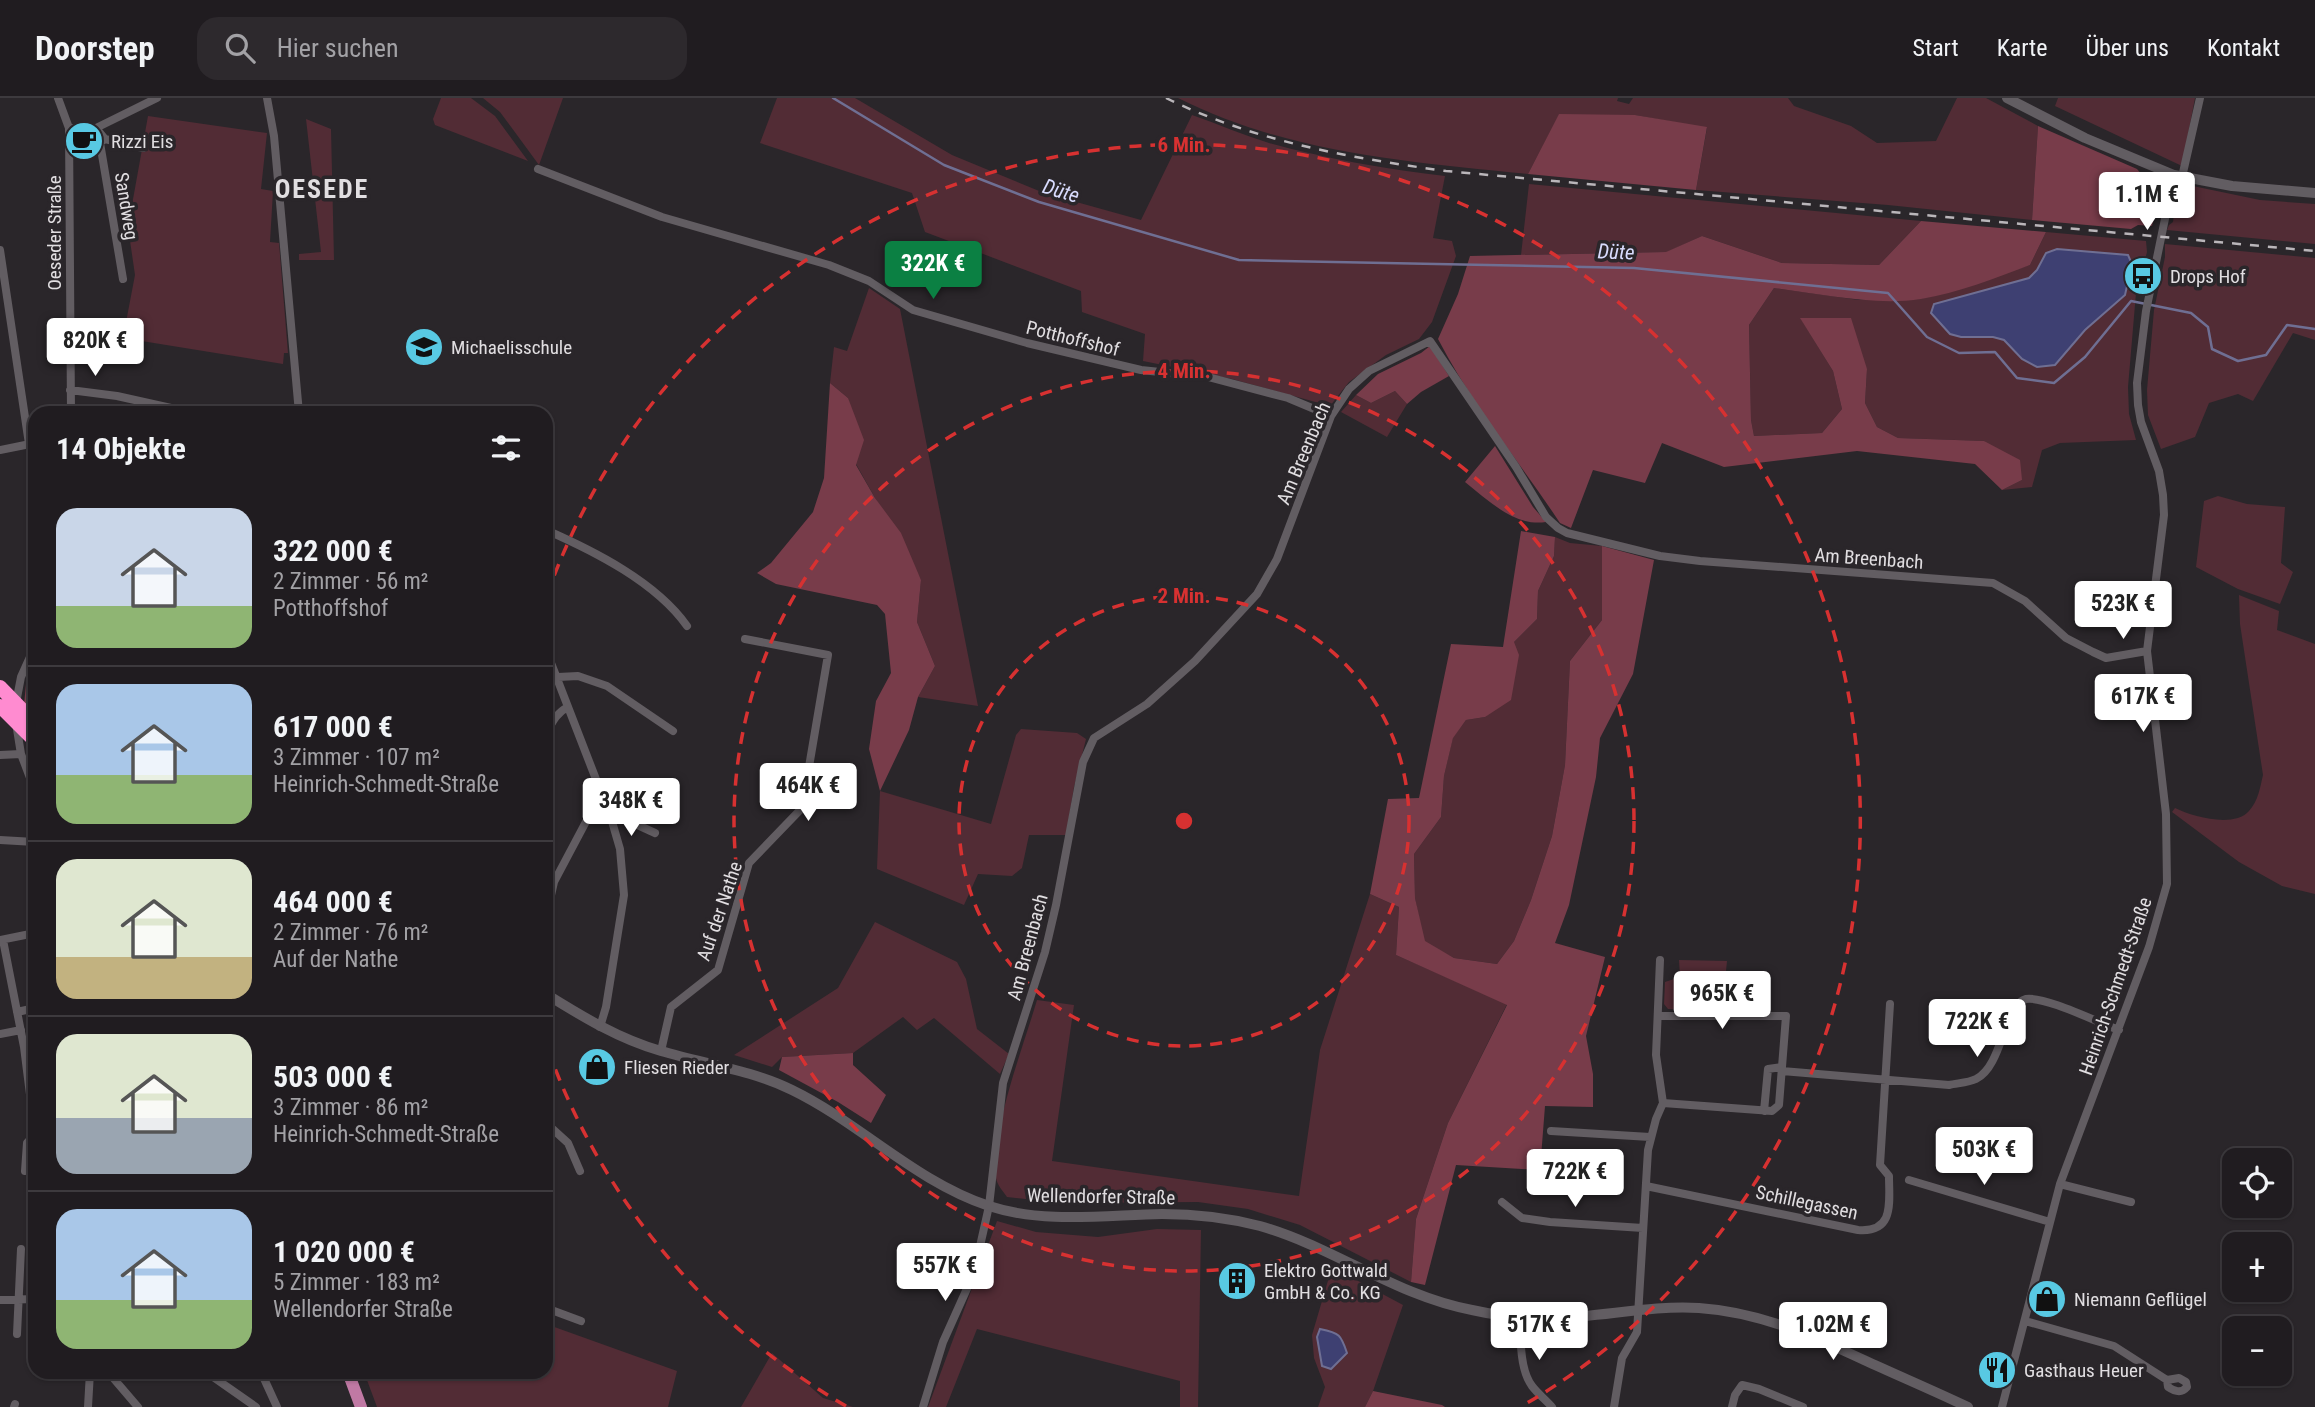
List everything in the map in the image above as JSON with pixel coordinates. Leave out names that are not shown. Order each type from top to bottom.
[{"type":"highway","points":[[1,688],[28,716]]},
{"type":"highway","points":[[2,708],[28,734]]},
{"type":"main road","points":[[351,1379],[361,1407]]},
{"type":"street","name":"Oeseder Straße","points":[[58,98],[69,128],[71,406]]},
{"type":"street","points":[[69,128],[96,128],[156,98]]},
{"type":"street","points":[[267,98],[274,136],[298,406]]},
{"type":"street","points":[[2007,98],[2085,138],[2178,176],[2232,186],[2315,193]]},
{"type":"street","name":"Heinrich-Schmedt-Straße","points":[[2002,1407],[2060,1184],[2149,947],[2167,884],[2166,814],[2147,651],[2164,515],[2163,495],[2158,471],[2141,422],[2137,383],[2149,295],[2200,98]]},
{"type":"street","points":[[96,128],[105,139]]},
{"type":"street","name":"Sandweg","points":[[123,279],[100,143],[105,139],[143,148]]},
{"type":"street","name":"Potthoffshof","points":[[538,169],[662,217],[829,265],[869,281],[913,310],[1027,343],[1128,368],[1208,377],[1288,398],[1331,416]]},
{"type":"street","points":[[0,250],[28,419]]},
{"type":"street","name":"Am Breenbach","points":[[923,1407],[943,1342],[974,1273],[989,1206],[1003,1083],[1045,952],[1075,798],[1088,750],[1094,738],[1147,704],[1195,661],[1266,583],[1331,416],[1349,389],[1369,371],[1430,341],[1516,467],[1546,517],[1567,533],[1660,556],[1700,561],[1993,583],[2025,601],[2066,638],[2106,658],[2147,651]]},
{"type":"street","points":[[70,390],[117,396],[161,406]]},
{"type":"street","points":[[0,450],[28,444]]},
{"type":"street","points":[[553,533],[598,555],[650,589],[676,610],[687,626]]},
{"type":"street","name":"Auf der Nathe","points":[[661,1051],[670,1007],[718,970],[749,863],[802,808],[828,654],[745,639]]},
{"type":"street","points":[[28,660],[17,696],[16,729],[28,772]]},
{"type":"street","points":[[553,666],[611,818],[620,849],[624,895],[606,1007],[600,1027]]},
{"type":"street","points":[[558,677],[578,676],[607,686],[674,731]]},
{"type":"street","points":[[553,721],[568,707]]},
{"type":"street","points":[[0,755],[21,754]]},
{"type":"street","points":[[553,886],[589,816],[604,802]]},
{"type":"street","points":[[611,818],[620,817],[655,833]]},
{"type":"street","points":[[0,840],[28,842]]},
{"type":"street","points":[[28,934],[2,940],[28,1079]]},
{"type":"street","points":[[1614,1407],[1622,1359],[1637,1332],[1650,1137],[1663,1104],[1656,1055],[1660,960]]},
{"type":"street","name":"Wellendorfer Straße","points":[[553,998],[600,1027],[661,1051],[740,1071],[792,1090],[828,1109],[949,1188],[989,1206],[1035,1215],[1084,1217],[1166,1214],[1222,1218],[1260,1226],[1297,1239],[1399,1287],[1438,1301],[1521,1318],[1559,1318],[1638,1308],[1735,1311],[1772,1320],[1823,1340],[1968,1407]]},
{"type":"street","points":[[1763,1111],[1768,1069],[1772,1067],[1949,1085],[1976,1079],[1990,1066],[2017,1004],[2025,999],[2043,1000],[2119,1030]]},
{"type":"street","points":[[1885,1080],[1891,1004]]},
{"type":"street","points":[[17,1012],[28,1010]]},
{"type":"street","points":[[1658,1016],[1786,1016],[1779,1105],[1772,1111],[1663,1104]]},
{"type":"street","points":[[0,1034],[21,1030]]},
{"type":"street","points":[[24,1047],[28,1046]]},
{"type":"street","name":"Schillegassen","points":[[1646,1186],[1869,1231],[1878,1228],[1888,1211],[1889,1176],[1880,1165],[1885,1080]]},
{"type":"street","points":[[553,1129],[568,1143],[580,1171]]},
{"type":"street","points":[[1551,1131],[1650,1137]]},
{"type":"street","points":[[26,1171],[28,1142]]},
{"type":"street","points":[[1909,1180],[2050,1222]]},
{"type":"street","points":[[2060,1184],[2131,1202]]},
{"type":"street","points":[[1502,1202],[1522,1218],[1643,1227]]},
{"type":"street","points":[[17,1334],[21,1249]]},
{"type":"street","points":[[0,1300],[28,1298]]},
{"type":"street","points":[[553,1311],[581,1321]]},
{"type":"street","points":[[1521,1318],[1520,1334],[1530,1384],[1552,1407]]},
{"type":"street","points":[[2025,1321],[2114,1346],[2167,1380]]},
{"type":"street","points":[[88,1407],[90,1379]]},
{"type":"street","points":[[114,1379],[138,1407]]},
{"type":"street","points":[[216,1379],[256,1407]]},
{"type":"street","points":[[264,1379],[276,1407]]},
{"type":"street","points":[[1732,1407],[1735,1395],[1742,1385],[1803,1407]]},
{"type":"shaded area","points":[[441,98],[471,98],[495,116],[528,161],[435,125],[433,119]]},
{"type":"shaded area","points":[[483,98],[563,98],[539,165],[500,112]]},
{"type":"shaded area","points":[[777,98],[855,98],[952,155],[1044,193],[1141,220],[1192,115],[1291,149],[1357,163],[1445,176],[1433,238],[1452,241],[1456,256],[1432,322],[1419,339],[1386,355],[1349,382],[1330,406],[1232,379],[1143,361],[1145,334],[1082,312],[1081,291],[925,232],[912,193],[760,143]]},
{"type":"shaded area","points":[[1178,98],[1618,98],[1617,101],[1629,104],[1633,98],[1788,98],[1794,106],[1851,126],[1877,143],[1936,141],[1957,98],[1986,98],[2038,126],[2032,220],[1888,205],[1696,190],[1707,128],[1635,115],[1559,115],[1528,174],[1394,159],[1305,143],[1219,117]]},
{"type":"shaded area","points":[[2058,98],[2195,98],[2182,166],[2055,106]]},
{"type":"shaded area","points":[[1559,114],[1635,115],[1707,127],[1696,190],[1528,174]]},
{"type":"shaded area","points":[[148,116],[267,133],[261,189],[273,191],[270,242],[279,243],[288,353],[284,353],[283,364],[123,338],[135,275],[128,227]]},
{"type":"shaded area","points":[[306,119],[331,129],[334,260],[299,260],[299,254],[321,252]]},
{"type":"shaded area","points":[[2038,126],[2137,169],[2156,183],[2160,195],[2152,226],[2138,225],[2131,229],[2032,220]]},
{"type":"shaded area","points":[[1529,184],[1921,221],[1879,265],[1782,263],[1702,236],[1667,252],[1521,255]]},
{"type":"shaded area","points":[[2188,185],[2260,200],[2315,204],[2315,244],[2167,230],[2173,222],[2177,195]]},
{"type":"shaded area","points":[[1921,221],[2046,232],[2030,265],[1976,285],[1921,299],[1866,300],[1774,288],[1749,325],[1751,420],[1754,436],[1822,433],[1842,409],[1833,371],[1800,318],[1851,318],[1867,369],[1865,403],[1877,427],[1898,438],[1984,441],[2020,460],[2022,480],[2002,490],[1975,464],[1857,451],[1724,467],[1662,443],[1645,483],[1593,470],[1571,528],[1560,523],[1481,410],[1438,339],[1458,294],[1470,256],[1666,252],[1702,236],[1782,263],[1879,265]]},
{"type":"shaded area","points":[[2046,232],[2146,241],[2147,252],[2136,293],[2128,387],[2129,414],[2136,440],[2060,443],[2042,450],[2032,487],[2002,490],[2022,480],[1984,441],[1898,438],[1877,427],[1865,403],[1867,369],[1801,319],[1833,371],[1842,409],[1822,433],[1754,436],[1751,420],[1749,325],[1774,288],[1859,300],[1920,299],[2030,265]]},
{"type":"shaded area","points":[[2165,244],[2315,258],[2315,340],[2293,333],[2253,401],[2238,394],[2209,403],[2195,437],[2161,449],[2148,415],[2147,390],[2154,310],[2165,257]]},
{"type":"shaded area","points":[[869,288],[900,309],[978,706],[918,697],[935,666],[917,622],[921,580],[856,464],[848,398],[830,383],[834,347],[847,351]]},
{"type":"shaded area","points":[[1430,346],[1449,376],[1421,392],[1407,404],[1395,391],[1371,403],[1356,395],[1378,374]]},
{"type":"shaded area","points":[[830,383],[848,398],[864,440],[856,465],[875,498],[901,533],[921,580],[917,622],[935,666],[918,697],[909,730],[880,791],[869,749],[876,701],[891,673],[885,614],[877,605],[776,584],[757,573],[771,563],[813,512],[824,478]]},
{"type":"shaded area","points":[[1395,391],[1407,404],[1387,437],[1341,412],[1356,395],[1371,403]]},
{"type":"shaded area","points":[[1495,446],[1533,507],[1546,522],[1512,516],[1465,482]]},
{"type":"shaded area","points":[[2218,496],[2247,504],[2285,507],[2281,563],[2293,572],[2280,604],[2238,589],[2196,567],[2204,501]]},
{"type":"shaded area","points":[[1521,531],[1555,537],[1554,556],[1538,591],[1537,619],[1514,642],[1519,655],[1511,700],[1485,717],[1466,720],[1453,738],[1444,776],[1441,817],[1414,854],[1415,898],[1425,941],[1454,958],[1497,964],[1514,941],[1552,836],[1565,765],[1570,661],[1602,620],[1602,546],[1654,560],[1633,674],[1600,738],[1596,777],[1569,905],[1555,943],[1605,957],[1586,1036],[1593,1074],[1593,1107],[1545,1106],[1540,1170],[1456,1165],[1425,1285],[1411,1282],[1416,1219],[1448,1123],[1507,1005],[1396,955],[1399,907],[1370,894],[1388,799],[1419,798],[1451,644],[1503,647]]},
{"type":"shaded area","points":[[1555,537],[1570,543],[1602,546],[1602,620],[1570,661],[1565,765],[1552,836],[1514,941],[1497,964],[1454,958],[1424,942],[1415,898],[1414,854],[1441,817],[1444,776],[1453,737],[1466,720],[1485,717],[1514,642],[1537,619],[1538,591],[1554,556]]},
{"type":"shaded area","points":[[2239,595],[2279,611],[2277,630],[2315,644],[2315,894],[2282,886],[2239,862],[2172,812],[2175,808],[2202,817],[2234,819],[2249,811],[2258,794],[2263,775],[2240,624]]},
{"type":"shaded area","points":[[28,679],[28,709],[24,705]]},
{"type":"shaded area","points":[[1021,729],[1077,733],[1086,739],[1066,835],[1029,835],[1022,868],[1012,876],[978,874],[964,905],[877,869],[880,791],[991,824],[1016,735]]},
{"type":"shaded area","points":[[1370,894],[1399,907],[1396,955],[1507,1004],[1448,1123],[1416,1219],[1411,1282],[1300,1225],[1248,1209],[1198,1202],[1065,1203],[1007,1197],[996,1178],[999,1135],[1009,1089],[1037,1000],[1074,1005],[1052,1161],[1299,1196],[1320,1050]]},
{"type":"shaded area","points":[[875,922],[957,962],[966,979],[977,1029],[1009,1054],[1000,1074],[934,1018],[917,1030],[903,1017],[853,1053],[782,1057],[772,1067],[734,1055],[838,988]]},
{"type":"shaded area","points":[[1679,960],[1727,961],[1722,1012],[1668,1009],[1664,1004],[1665,982],[1680,977]]},
{"type":"shaded area","points":[[853,1053],[853,1065],[886,1095],[871,1123],[779,1070],[782,1057]]},
{"type":"shaded area","points":[[997,1221],[1036,1232],[1098,1237],[1157,1229],[1201,1230],[1198,1407],[1180,1407],[1180,1381],[977,1329],[946,1407],[928,1407]]},
{"type":"shaded area","points":[[1332,1267],[1403,1305],[1365,1407],[1318,1407],[1325,1387],[1314,1358],[1312,1335]]},
{"type":"shaded area","points":[[553,1327],[677,1371],[668,1407],[377,1407],[367,1379],[553,1379]]},
{"type":"shaded area","points":[[772,1353],[823,1398],[853,1407],[741,1407]]},
{"type":"shaded area","points":[[1373,1391],[1442,1405],[1445,1407],[1365,1407]]},
{"type":"water","points":[[2057,249],[2128,255],[2132,264],[2125,295],[2085,330],[2055,365],[2037,367],[2022,359],[2004,340],[1950,334],[1931,313],[1934,304],[2029,278],[2037,270],[2046,253]]},
{"type":"water","points":[[1320,1329],[1339,1336],[1347,1353],[1331,1369],[1322,1366],[1317,1337]]},
{"type":"waterway","name":"Düte","points":[[833,98],[944,165],[1039,202],[1239,260],[1634,268],[1888,293],[1927,337],[1959,353],[1995,352],[2017,378],[2054,383],[2085,357],[2131,301],[2191,313],[2208,327],[2212,349],[2238,361],[2266,355],[2287,325],[2315,329]]},
{"type":"railway","points":[[1166,98],[1199,113],[1268,137],[1338,154],[1446,171],[2315,251]]},
{"type":"place","name":"Rizzi Eis","points":[[84,141]]},
{"type":"place","name":"Drops Hof","points":[[2143,276]]},
{"type":"place","name":"Michaelisschule","points":[[424,347]]},
{"type":"place","name":"Fliesen Rieder","points":[[597,1067]]},
{"type":"place","name":"Elektro Gottwald GmbH & Co. KG","points":[[1237,1281]]},
{"type":"place","name":"Niemann Geflügel","points":[[2047,1299]]},
{"type":"place","name":"Gasthaus Heuer","points":[[1997,1370]]},
{"type":"district","name":"OESEDE","points":[[322,189]]}]
